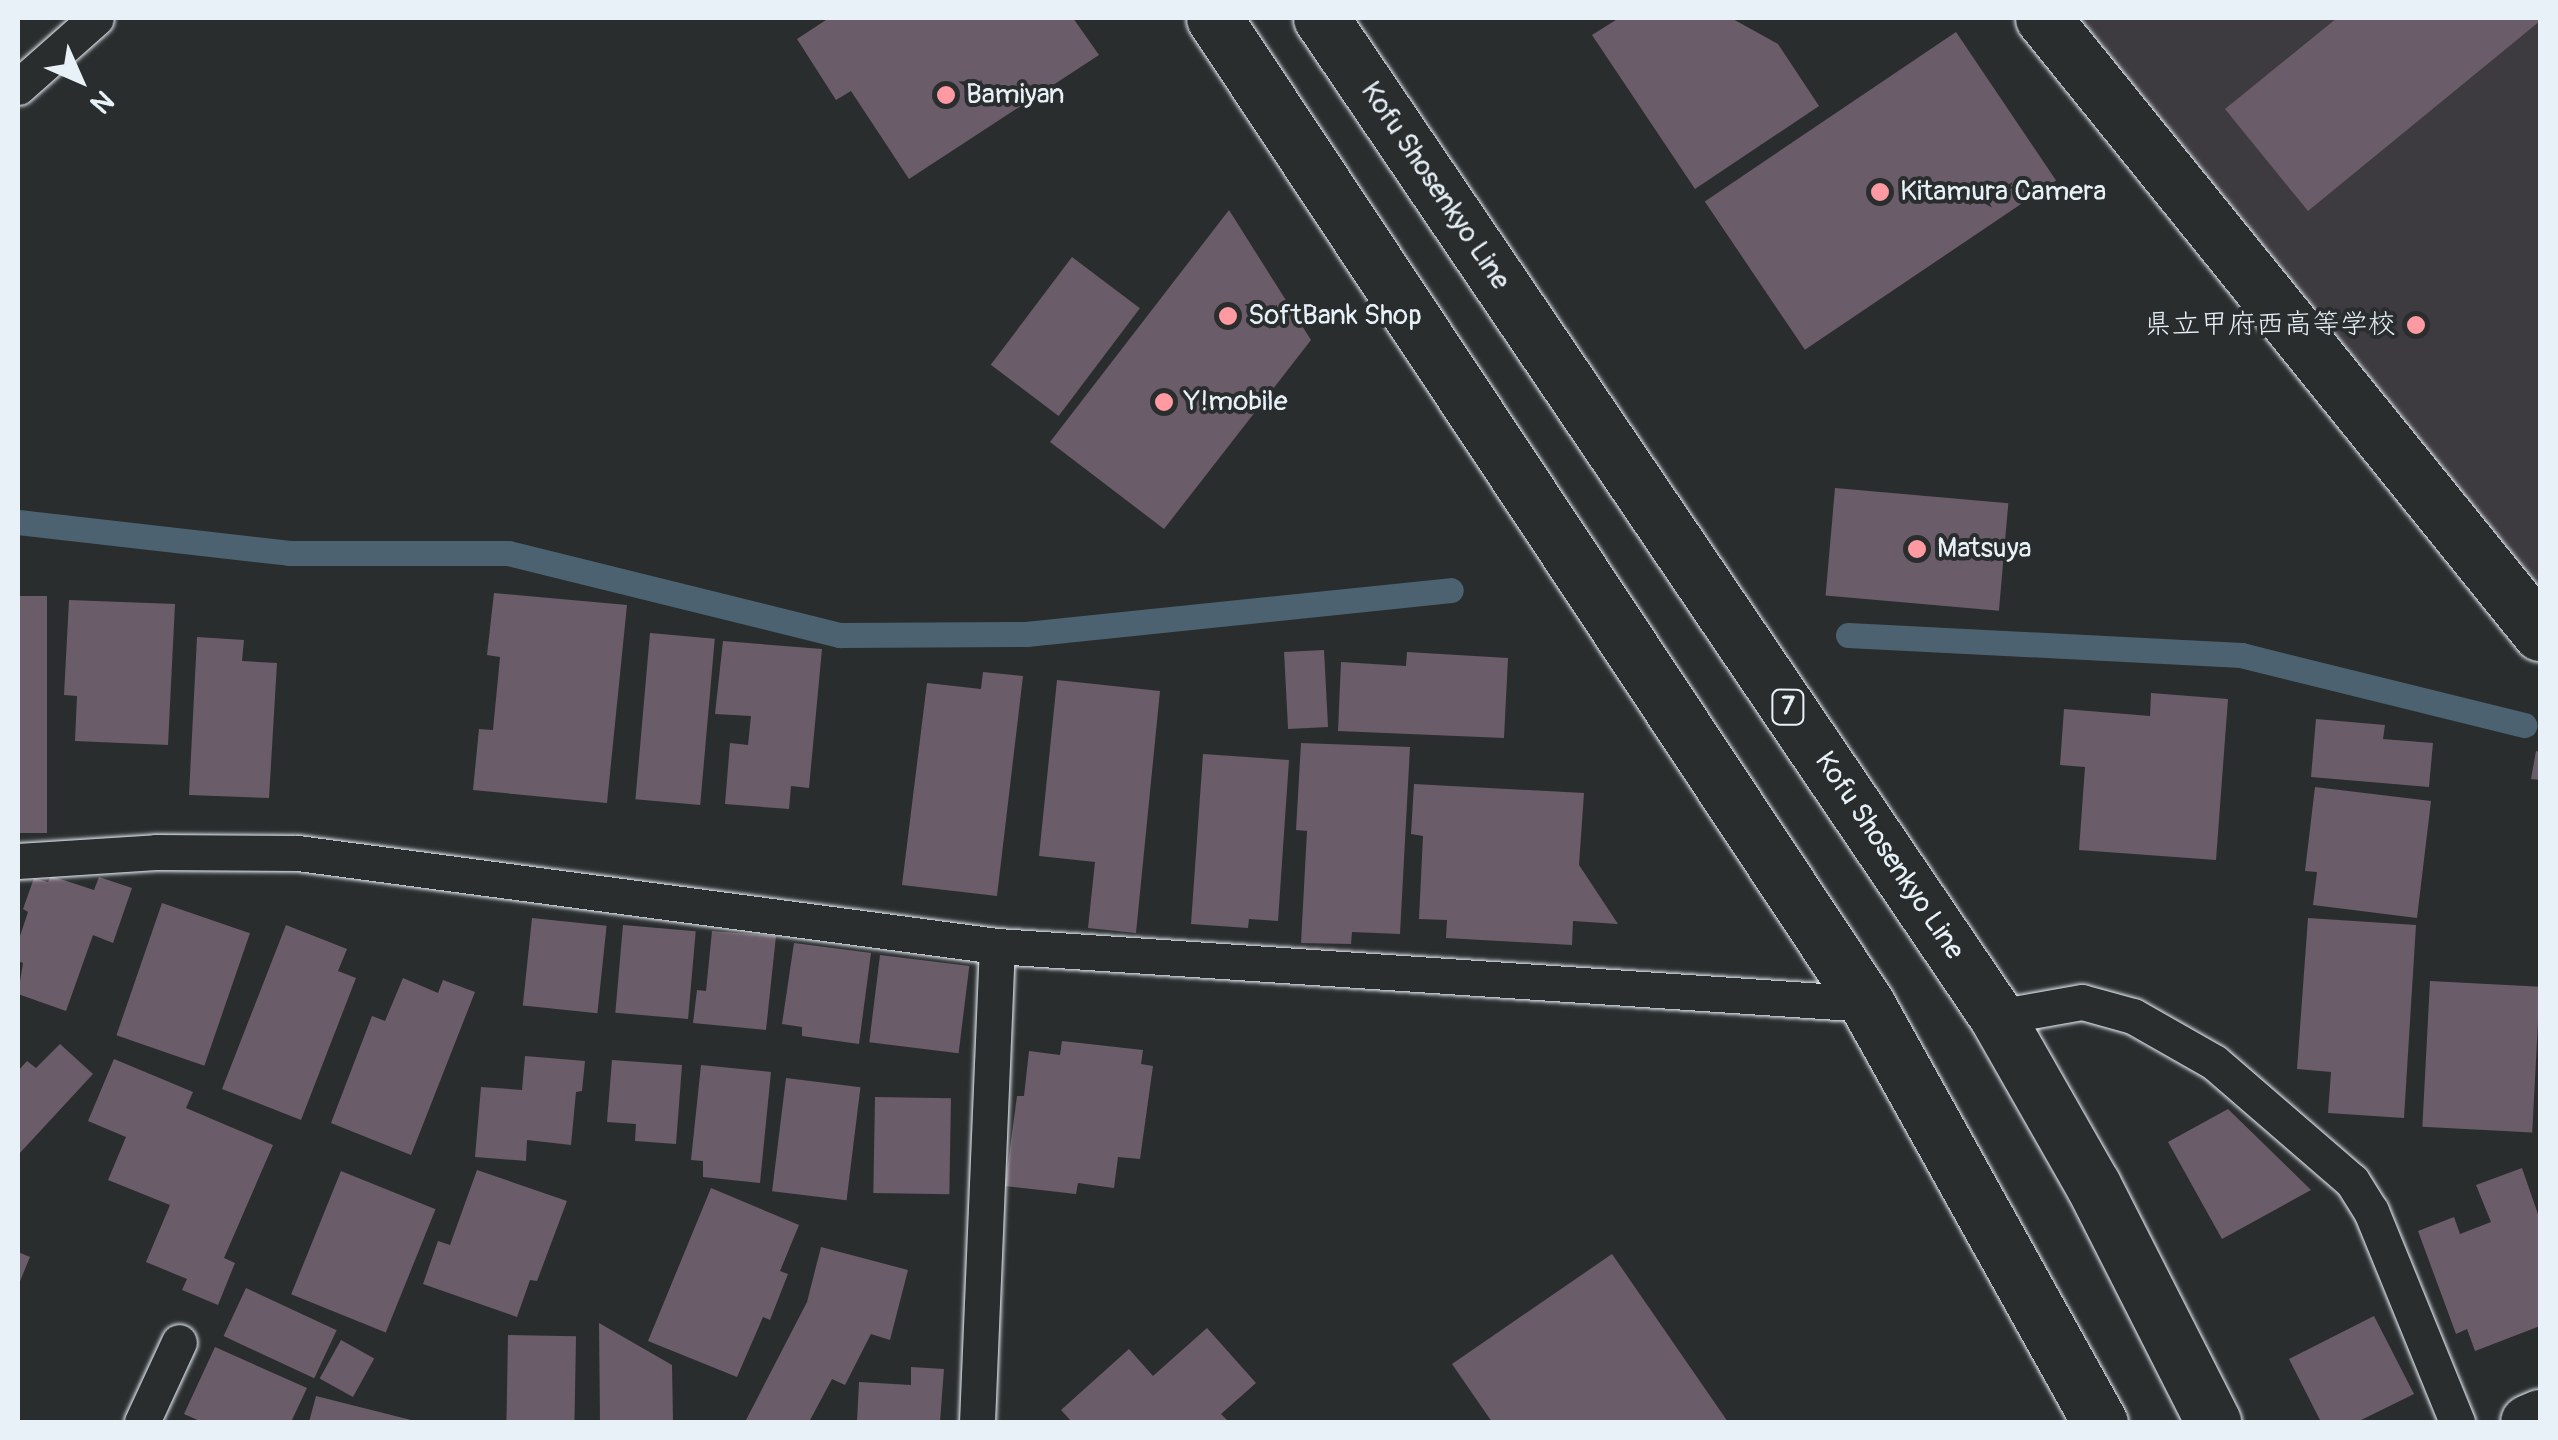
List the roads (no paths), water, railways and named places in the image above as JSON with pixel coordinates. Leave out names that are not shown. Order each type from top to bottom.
[{"type":"main road","points":[[1214,18],[1867,1004],[2100,1422]]},
{"type":"main road","name":"Kofu Shosenkyo Line","points":[[1320,18],[1997,1016],[2093,1185],[2213,1422]]},
{"type":"main road","points":[[2043,18],[2540,632]]},
{"type":"main road","points":[[2528,1422],[2540,1417]]},
{"type":"lane","points":[[18,87],[96,18]]},
{"type":"lane","points":[[18,860],[156,852],[298,853],[997,946],[1867,1004]]},
{"type":"lane","points":[[977,1422],[997,946]]},
{"type":"lane","points":[[1997,1016],[2082,1002],[2133,1016],[2214,1062],[2352,1182],[2371,1211],[2457,1422]]},
{"type":"lane","points":[[142,1422],[179,1342]]},
{"type":"waterway","points":[[18,522],[289,553],[508,553],[840,635],[1026,634],[1451,590]]},
{"type":"waterway","points":[[1848,635],[2241,655],[2524,725]]},
{"type":"place","name":"Bamiyan","points":[[946,95]]},
{"type":"place","name":"Kitamura Camera","points":[[1880,192]]},
{"type":"place","name":"SoftBank Shop","points":[[1228,316]]},
{"type":"place","name":"県立甲府西高等学校","points":[[2416,325]]},
{"type":"place","name":"Y!mobile","points":[[1164,402]]},
{"type":"place","name":"Matsuya","points":[[1917,549]]}]
